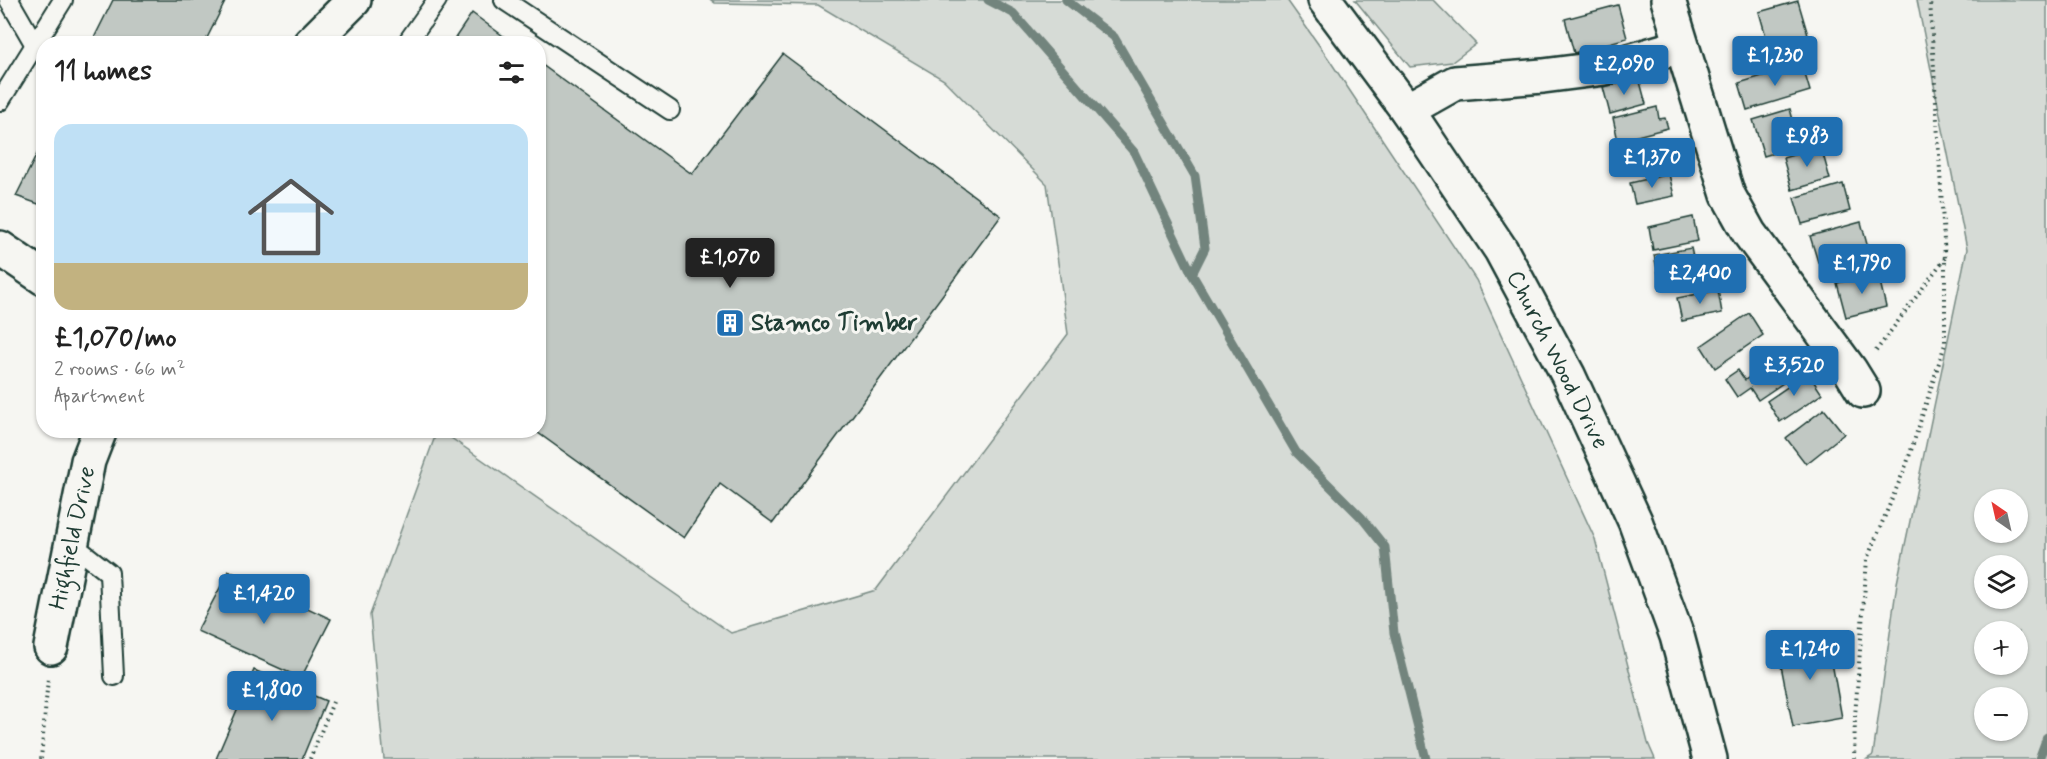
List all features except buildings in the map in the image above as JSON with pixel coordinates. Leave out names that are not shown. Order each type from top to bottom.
[{"type":"street","points":[[318,36],[354,0]]},
{"type":"street","name":"Church Wood Drive","points":[[1325,0],[1407,110],[1501,250],[1568,375],[1635,521],[1677,636],[1710,759]]},
{"type":"street","points":[[1668,0],[1728,195],[1749,233],[1861,373]]},
{"type":"street","points":[[1407,110],[1455,83],[1605,68],[1681,46]]},
{"type":"street","points":[[0,248],[36,273]]},
{"type":"street","name":"Highfield Drive","points":[[51,647],[88,462],[97,438]]},
{"type":"lane","points":[[0,101],[35,45],[9,0]]},
{"type":"lane","points":[[41,36],[63,0]]},
{"type":"lane","points":[[412,36],[437,0]]},
{"type":"lane","points":[[504,0],[670,110]]},
{"type":"lane","points":[[72,544],[110,573],[114,676]]},
{"type":"path","points":[[1854,759],[1867,559],[1907,463],[1945,344],[1946,258],[1930,0]]},
{"type":"path","points":[[1861,373],[1946,258]]},
{"type":"path","points":[[41,759],[51,647]]},
{"type":"path","points":[[310,759],[333,702]]},
{"type":"shaded area","points":[[711,0],[1287,0],[1476,280],[1595,539],[1648,743],[1655,759],[384,759],[370,615],[434,438],[451,438],[731,633],[876,590],[1068,334],[1047,184],[944,80],[818,5],[715,3]]},
{"type":"shaded area","points":[[1355,0],[1433,0],[1476,44],[1452,62],[1410,67]]},
{"type":"shaded area","points":[[1917,0],[2047,0],[2047,759],[1867,759],[1873,755],[1897,583],[1967,249]]},
{"type":"waterway","points":[[988,0],[1013,13],[1134,152],[1192,274],[1296,452],[1362,518],[1385,547],[1394,633],[1426,759]]},
{"type":"waterway","points":[[1066,0],[1114,37],[1195,176],[1205,248],[1192,274]]},
{"type":"waterway","points":[[2039,759],[2047,737]]},
{"type":"place","name":"Stamco Timber","points":[[730,323]]}]
